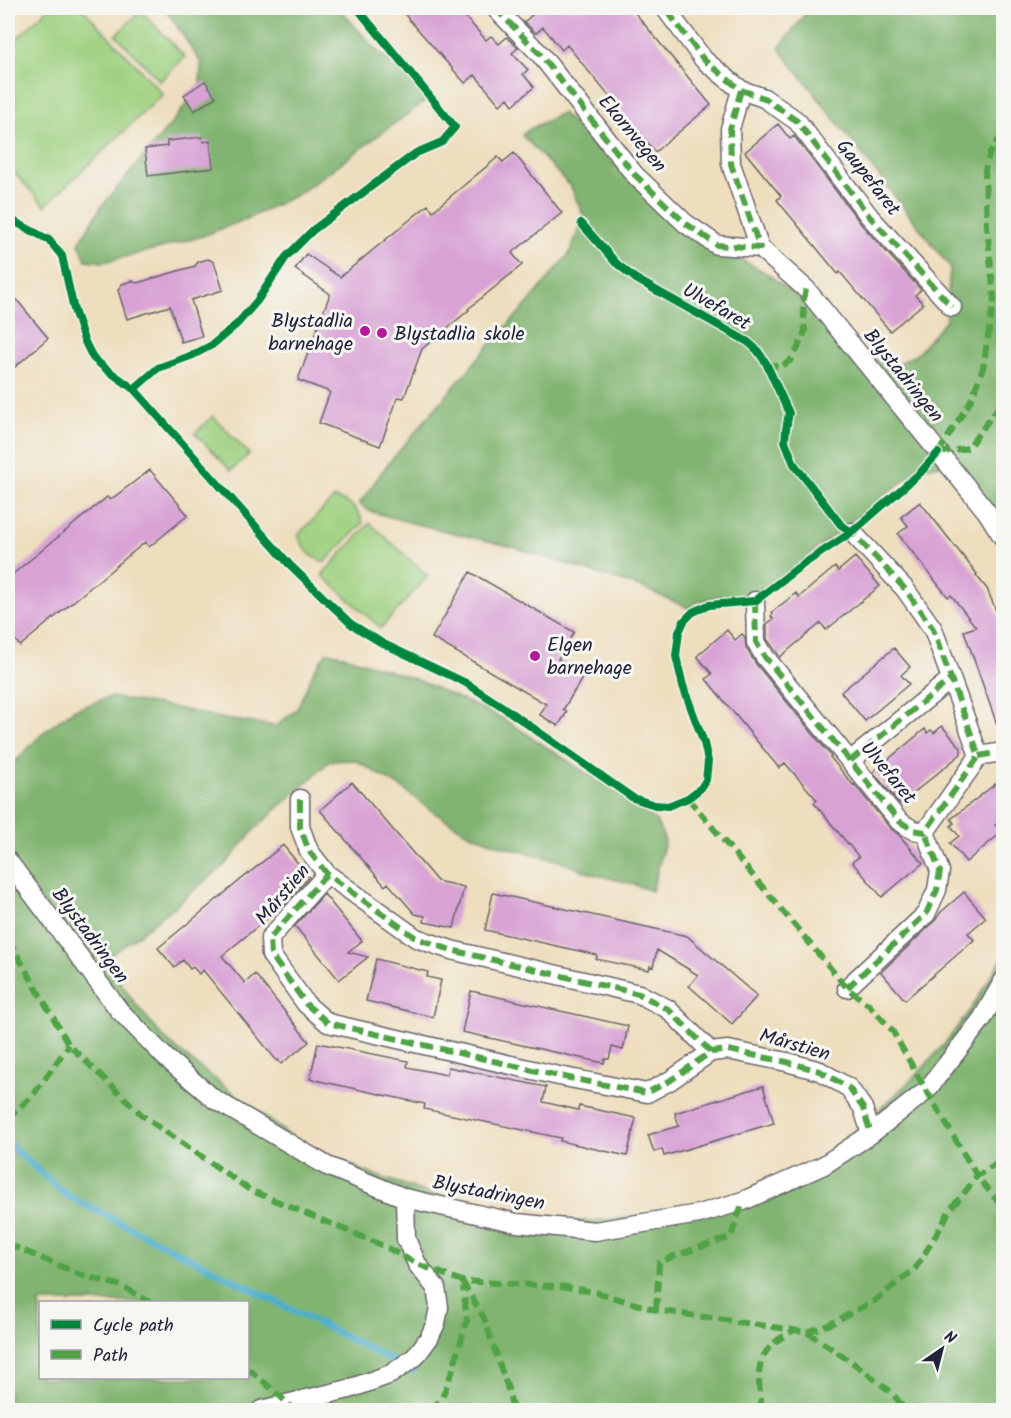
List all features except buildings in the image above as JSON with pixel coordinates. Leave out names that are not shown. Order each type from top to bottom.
[{"type":"street","name":"Ekornvegen","points":[[495,8],[540,54],[634,174],[685,223],[717,244],[760,248]]},
{"type":"street","name":"Gaupefaret","points":[[665,8],[704,60],[741,90],[764,98],[797,121],[870,217],[952,307]]},
{"type":"street","points":[[741,90],[730,129],[731,164],[760,248]]},
{"type":"street","name":"Blystadringen","points":[[760,248],[806,289],[987,512],[1004,539]]},
{"type":"street","points":[[852,532],[905,589],[933,629],[979,756],[1004,754]]},
{"type":"street","name":"Ulvefaret","points":[[755,601],[756,642],[765,657],[899,821],[913,830],[925,832],[979,756]]},
{"type":"street","points":[[850,761],[951,679]]},
{"type":"street","points":[[300,799],[300,826],[309,851],[327,874]]},
{"type":"street","points":[[847,988],[926,914],[937,890],[940,871],[925,832]]},
{"type":"street","name":"Blystadringen","points":[[8,861],[119,1010],[166,1058],[214,1099],[327,1166],[405,1198],[517,1223],[595,1231],[699,1214],[743,1201],[824,1165],[871,1134],[926,1091],[982,1019],[1004,980]]},
{"type":"street","name":"Mårstien","points":[[711,1052],[668,1009],[639,994],[451,950],[416,938],[327,874],[270,938],[271,955],[306,1004],[328,1023],[558,1076],[647,1093],[671,1080],[711,1052],[728,1050],[787,1062],[820,1071],[849,1088],[863,1108],[871,1134]]},
{"type":"street","points":[[261,1410],[349,1389],[391,1374],[415,1357],[429,1338],[436,1323],[439,1307],[436,1288],[417,1264],[406,1239],[405,1198]]},
{"type":"green space","points":[[49,8],[82,8],[163,94],[45,206],[8,166],[8,47]]},
{"type":"green space","points":[[165,8],[339,8],[375,49],[432,96],[300,193],[249,218],[203,236],[157,249],[104,262],[86,260],[79,243],[101,207],[200,86],[201,63]]},
{"type":"green space","points":[[810,8],[1003,8],[1003,528],[947,464],[920,468],[815,550],[789,574],[753,595],[717,596],[695,603],[691,609],[643,588],[513,547],[369,511],[359,504],[387,465],[569,254],[584,217],[571,187],[522,135],[562,113],[639,187],[724,250],[766,273],[802,300],[862,353],[892,367],[917,354],[946,320],[950,267],[779,48]]},
{"type":"green space","points":[[141,11],[185,57],[160,81],[116,35]]},
{"type":"green space","points":[[213,416],[249,454],[231,471],[195,433]]},
{"type":"green space","points":[[334,498],[352,506],[363,523],[325,562],[308,552],[298,535]]},
{"type":"green space","points":[[370,523],[428,576],[381,628],[322,575]]},
{"type":"green space","points":[[327,652],[418,680],[502,718],[656,821],[665,841],[652,891],[593,874],[559,861],[502,846],[468,833],[435,813],[399,786],[355,760],[330,761],[255,829],[224,866],[177,906],[107,958],[111,969],[134,1002],[161,1035],[190,1060],[295,1139],[366,1172],[484,1212],[572,1222],[690,1214],[821,1161],[922,1069],[971,1009],[1003,957],[1003,1410],[8,1410],[8,769],[44,732],[73,710],[110,697],[225,719],[276,726],[297,709],[314,670]]},
{"type":"waterway","points":[[8,1143],[66,1195],[413,1371]]},
{"type":"marked path","points":[[495,8],[540,54],[634,174],[685,223],[717,245],[760,248],[731,164],[730,129],[741,90],[704,60],[665,8]]},
{"type":"marked path","points":[[741,90],[764,98],[797,121],[870,217],[952,307]]},
{"type":"marked path","points":[[938,453],[971,400],[983,368],[994,299],[987,226],[985,170],[990,152],[1004,136]]},
{"type":"marked path","points":[[766,363],[780,367],[790,361],[797,350],[805,331],[803,303],[806,289]]},
{"type":"marked path","points":[[938,453],[968,448],[1004,403]]},
{"type":"marked path","points":[[755,601],[756,642],[765,657],[899,821],[913,830],[925,832],[979,756],[933,629],[905,589],[852,532]]},
{"type":"marked path","points":[[850,761],[951,679]]},
{"type":"marked path","points":[[979,756],[1004,754]]},
{"type":"marked path","points":[[688,798],[847,988],[869,1005],[892,1030],[977,1176],[1004,1209]]},
{"type":"marked path","points":[[300,799],[300,827],[309,851],[327,874],[416,938],[451,950],[639,994],[668,1009],[711,1052]]},
{"type":"marked path","points":[[847,988],[926,914],[937,890],[940,871],[925,832]]},
{"type":"marked path","points":[[327,874],[270,938],[271,955],[306,1004],[328,1023],[559,1076],[647,1093],[671,1080],[711,1052],[728,1050],[787,1062],[820,1071],[849,1088],[863,1108],[871,1134]]},
{"type":"marked path","points":[[8,939],[69,1045],[143,1116],[250,1190],[384,1246],[417,1264],[462,1281],[567,1287],[599,1293],[656,1310],[807,1332],[891,1392],[906,1410]]},
{"type":"marked path","points":[[8,1119],[33,1095],[69,1045]]},
{"type":"marked path","points":[[807,1332],[828,1325],[874,1301],[915,1269],[950,1209],[977,1176],[1004,1159]]},
{"type":"marked path","points":[[656,1310],[659,1263],[731,1237],[743,1201]]},
{"type":"marked path","points":[[8,1244],[81,1275],[122,1286],[148,1301]]},
{"type":"marked path","points":[[462,1281],[484,1318],[513,1410]]},
{"type":"marked path","points":[[431,1410],[442,1398],[467,1320],[463,1287]]},
{"type":"marked path","points":[[762,1410],[759,1373],[764,1355],[771,1346],[793,1331]]},
{"type":"marked path","points":[[249,1370],[295,1410]]},
{"type":"cycle path","points":[[134,389],[158,368],[212,345],[237,324],[257,301],[286,257],[313,230],[416,153],[442,142],[455,127],[357,8]]},
{"type":"cycle path","points":[[8,218],[49,240],[62,256],[74,310],[93,358],[134,389],[289,564],[351,624],[382,643],[466,683],[633,798],[655,805],[668,806],[688,798],[701,788],[706,780],[708,761],[704,743],[683,686],[676,656],[679,632],[684,621],[693,612],[709,605],[755,601],[799,567],[852,532],[920,473],[938,453]]},
{"type":"cycle path","points":[[581,223],[616,263],[636,279],[748,342],[757,350],[766,363],[789,413],[785,441],[794,464],[841,525],[852,532]]},
{"type":"place","name":"Blystadlia barnehage","points":[[365,331]]},
{"type":"place","name":"Blystadlia skole","points":[[382,333]]},
{"type":"place","name":"Elgen barnehage","points":[[535,656]]}]
